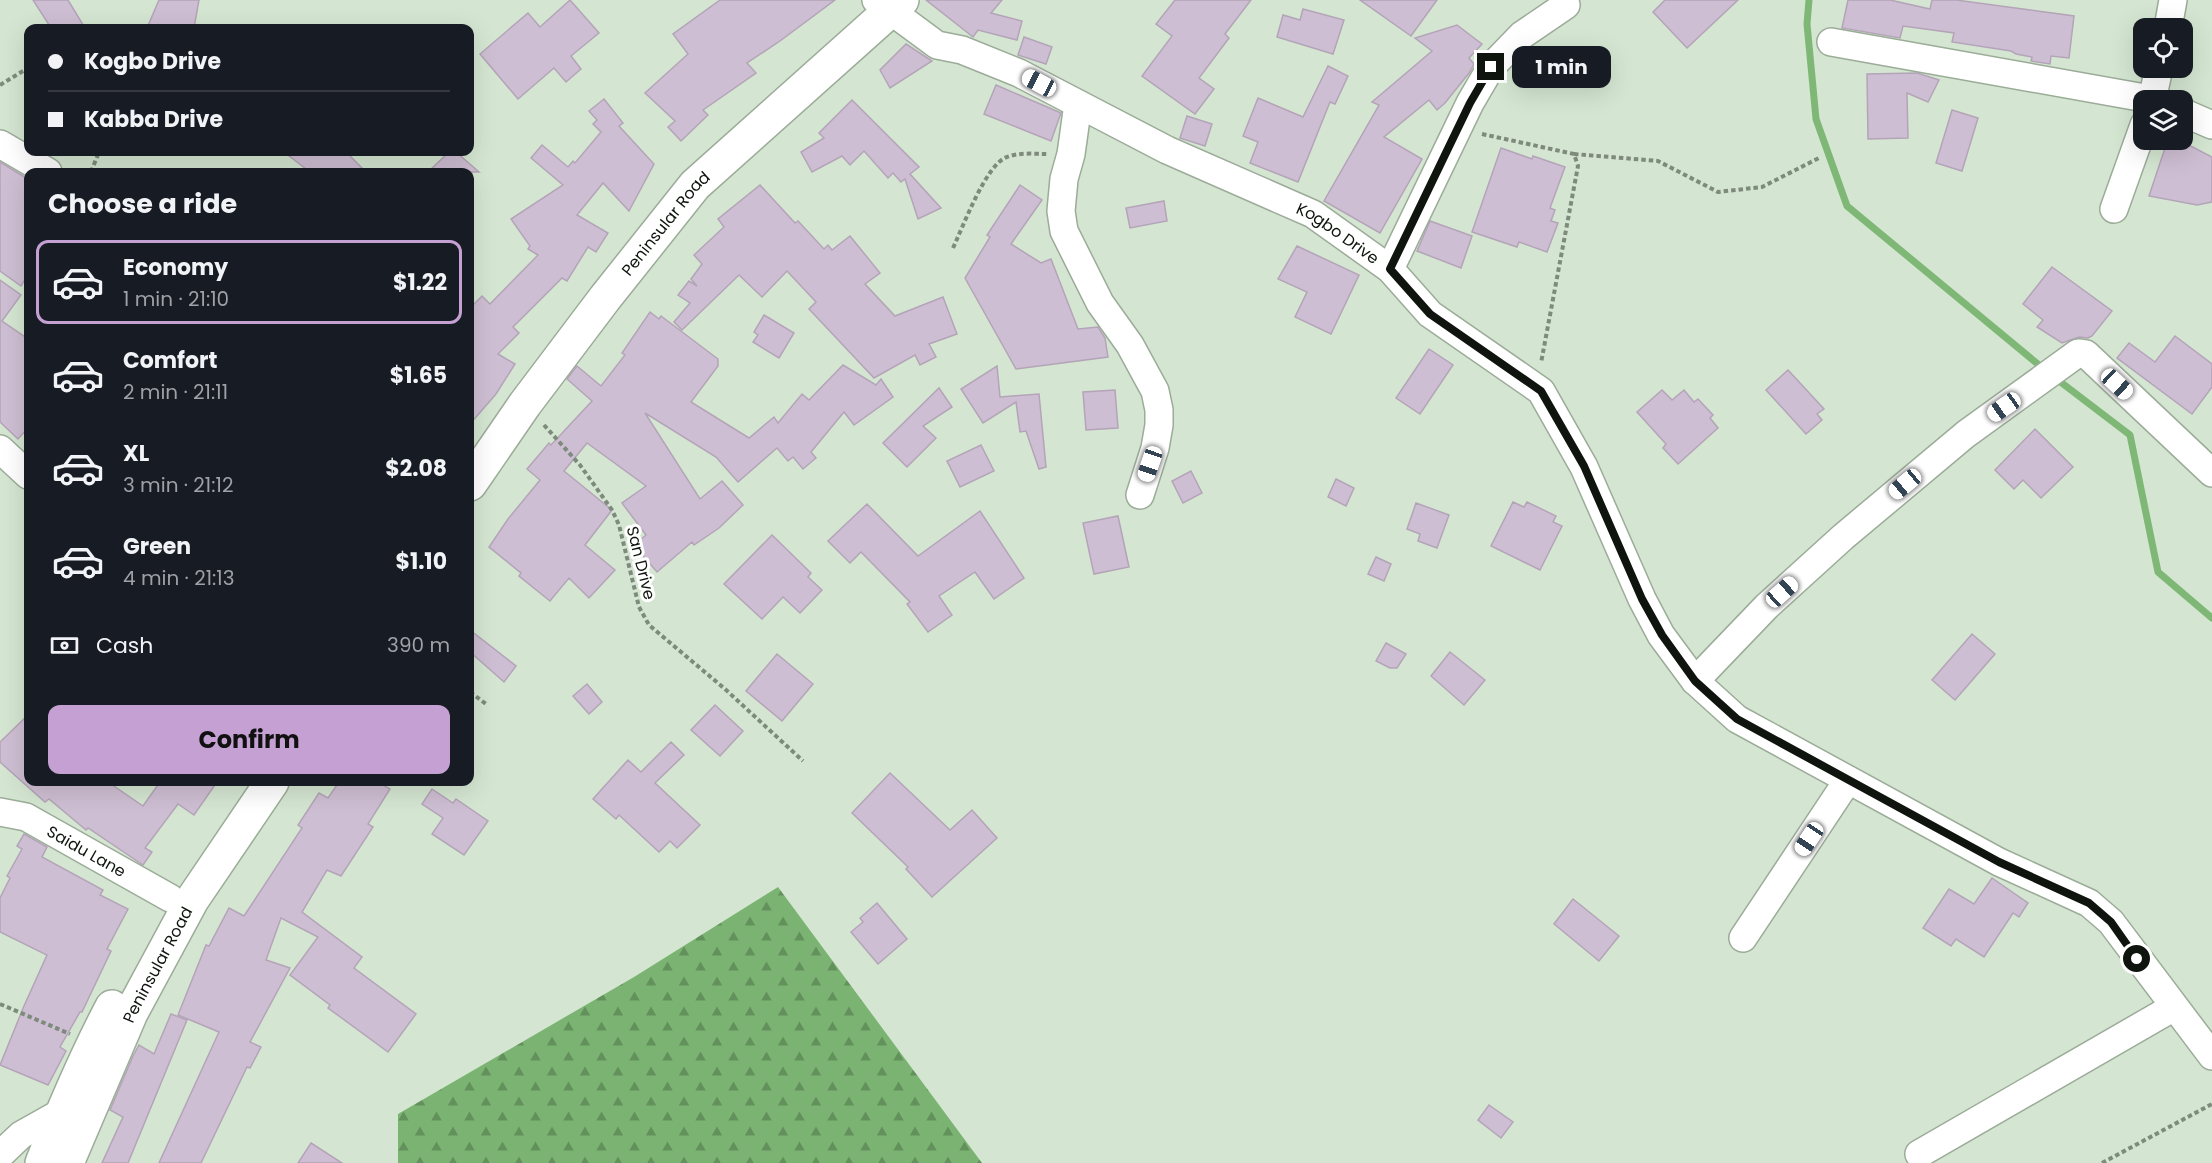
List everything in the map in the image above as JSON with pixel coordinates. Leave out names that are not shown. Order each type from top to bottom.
[{"type":"main road","name":"Peninsular Road","points":[[474,478],[525,404],[694,185],[886,3]]},
{"type":"main road","name":"Peninsular Road","points":[[474,452],[592,287],[679,172],[886,3]]},
{"type":"main road","name":"Peninsular Road","points":[[67,1163],[74,1116],[93,1044],[170,898],[243,786]]},
{"type":"main road","name":"Peninsular Road","points":[[42,1163],[74,1116],[192,900],[269,786]]},
{"type":"street","points":[[2170,18],[2173,0]]},
{"type":"street","name":"Kogbo Drive","points":[[886,3],[937,45],[962,50],[1019,73],[1167,150],[1313,214],[1390,269],[1430,314],[1541,391],[1584,466],[1642,599],[1662,635],[1695,681],[1737,719],[1999,862],[2089,903],[2111,922],[2212,1056]]},
{"type":"street","points":[[1390,269],[1479,84],[1491,67],[1533,26],[1566,5]]},
{"type":"street","points":[[1831,42],[2133,96]]},
{"type":"street","points":[[1078,104],[1061,211],[1064,231],[1100,303],[1130,345],[1155,391],[1159,410],[1155,448],[1140,495]]},
{"type":"street","points":[[2193,117],[2212,125]]},
{"type":"street","points":[[0,144],[41,168]]},
{"type":"street","points":[[2114,209],[2135,150]]},
{"type":"street","points":[[1695,681],[1767,606],[1843,537],[1966,434],[2078,353],[2086,354],[2212,473]]},
{"type":"street","points":[[0,449],[24,471]]},
{"type":"street","points":[[1743,939],[1848,780]]},
{"type":"street","name":"Saidu Lane","points":[[0,812],[26,817],[170,898]]},
{"type":"street","points":[[1919,1154],[2174,1007]]},
{"type":"street","points":[[0,1155],[21,1135],[74,1116]]},
{"type":"path","points":[[0,85],[24,70]]},
{"type":"path","points":[[1458,129],[1574,154],[1658,161],[1718,192],[1762,188],[1819,158]]},
{"type":"path","points":[[954,248],[987,175],[1004,157],[1028,153],[1071,154]]},
{"type":"path","points":[[1541,391],[1541,362],[1578,166],[1574,154]]},
{"type":"path","name":"San Drive","points":[[525,404],[580,465],[612,510],[620,525],[639,607],[649,626],[725,689],[803,760]]},
{"type":"path","points":[[474,695],[486,704]]},
{"type":"path","points":[[0,1004],[93,1044]]},
{"type":"path","points":[[2102,1163],[2212,1104]]},
{"type":"green space","points":[[778,887],[982,1163],[398,1163],[398,1114],[634,977]]},
{"type":"building","points":[[33,0],[68,0],[83,24],[48,24]]},
{"type":"building","points":[[159,0],[199,0],[195,24],[149,24]]},
{"type":"building","points":[[570,0],[599,33],[571,56],[581,69],[566,82],[554,68],[518,99],[480,54],[528,13],[540,27]]},
{"type":"building","points":[[720,0],[835,0],[747,63],[756,73],[703,110],[708,115],[681,141],[668,127],[675,121],[645,93],[688,54],[673,34]]},
{"type":"building","points":[[926,0],[1002,0],[991,13],[1022,21],[1017,40],[978,30],[973,37]]},
{"type":"building","points":[[1175,0],[1251,0],[1225,34],[1229,38],[1199,78],[1214,89],[1195,114],[1142,76],[1172,36],[1156,24]]},
{"type":"building","points":[[1360,0],[1437,0],[1411,36]]},
{"type":"building","points":[[1665,0],[1738,0],[1687,48],[1653,12]]},
{"type":"building","points":[[1848,0],[1890,0],[1930,9],[1932,0],[1956,0],[2074,16],[2069,58],[2051,56],[2050,64],[2031,61],[2032,57],[2011,51],[1952,42],[1954,33],[1903,26],[1900,38],[1842,28]]},
{"type":"building","points":[[1303,9],[1344,20],[1333,54],[1277,37],[1283,15],[1300,20]]},
{"type":"building","points":[[1457,25],[1482,44],[1469,58],[1474,64],[1469,73],[1445,103],[1437,110],[1429,100],[1384,137],[1422,159],[1380,233],[1324,201],[1379,105],[1372,102],[1432,51],[1415,38]]},
{"type":"building","points":[[1024,37],[1052,47],[1046,64],[1018,55]]},
{"type":"building","points":[[906,44],[932,61],[890,88],[880,70]]},
{"type":"building","points":[[1328,66],[1348,76],[1335,104],[1330,102],[1298,182],[1250,163],[1258,142],[1243,136],[1258,98],[1303,117]]},
{"type":"building","points":[[1917,73],[1939,80],[1928,102],[1907,93],[1908,138],[1868,139],[1867,74]]},
{"type":"building","points":[[996,85],[1061,113],[1051,141],[984,114]]},
{"type":"building","points":[[604,99],[623,123],[619,126],[654,164],[629,211],[603,183],[577,215],[608,233],[596,252],[588,247],[567,281],[562,278],[513,327],[519,333],[498,354],[515,364],[496,394],[474,419],[474,304],[482,296],[490,304],[538,255],[528,249],[530,246],[511,219],[563,185],[531,158],[542,145],[568,167],[573,161],[575,163],[601,132],[593,124],[597,120],[589,111]]},
{"type":"building","points":[[852,100],[919,167],[910,174],[941,208],[918,219],[905,179],[901,182],[893,173],[888,178],[864,151],[850,165],[842,156],[812,172],[801,152],[824,138],[819,133]]},
{"type":"building","points":[[1952,110],[1978,118],[1962,171],[1936,163]]},
{"type":"building","points":[[1187,116],[1212,124],[1205,146],[1180,138]]},
{"type":"building","points":[[2193,147],[2212,157],[2212,202],[2197,205],[2149,196],[2164,150],[2193,150]]},
{"type":"building","points":[[1501,148],[1565,167],[1550,208],[1555,210],[1551,221],[1558,223],[1547,252],[1519,242],[1517,247],[1472,232]]},
{"type":"building","points":[[289,156],[350,156],[362,168],[305,168]]},
{"type":"building","points":[[445,156],[461,156],[479,172],[474,172],[474,168],[432,168]]},
{"type":"building","points":[[0,162],[24,177],[24,281],[21,286],[0,271]]},
{"type":"building","points":[[760,185],[795,223],[798,221],[824,249],[828,245],[832,250],[850,236],[880,273],[865,284],[895,316],[943,297],[957,334],[929,344],[936,357],[920,365],[915,355],[874,378],[809,309],[816,302],[787,271],[762,297],[739,275],[682,330],[674,322],[690,303],[678,295],[689,281],[697,286],[691,279],[702,264],[694,255],[724,227],[718,219]]},
{"type":"building","points":[[1020,185],[1042,200],[1011,244],[1041,263],[1051,259],[1078,329],[1098,327],[1105,338],[1108,357],[1016,369],[965,278],[990,237],[987,235]]},
{"type":"building","points":[[1164,201],[1167,221],[1130,228],[1126,208]]},
{"type":"building","points":[[1430,221],[1472,236],[1461,268],[1417,251]]},
{"type":"building","points":[[1297,246],[1359,275],[1331,334],[1295,317],[1307,292],[1278,279]]},
{"type":"building","points":[[2052,267],[2112,311],[2092,336],[2079,337],[2062,343],[2037,327],[2043,320],[2023,304]]},
{"type":"building","points":[[0,280],[21,295],[2,321],[24,336],[24,432],[18,439],[0,422]]},
{"type":"building","points":[[650,312],[659,319],[661,316],[718,359],[718,366],[691,402],[749,438],[774,417],[778,423],[802,394],[809,400],[843,365],[876,385],[881,379],[893,397],[854,425],[844,412],[811,452],[816,458],[803,469],[793,457],[788,461],[777,448],[738,482],[716,457],[645,413],[700,499],[722,481],[743,505],[719,528],[694,545],[692,542],[657,572],[634,545],[646,535],[622,503],[646,486],[587,443],[564,471],[612,510],[585,545],[615,570],[589,598],[569,578],[550,601],[519,576],[521,573],[489,547],[508,519],[540,480],[527,469],[549,443],[551,445],[592,401],[567,379],[577,366],[601,386],[625,355],[622,353]]},
{"type":"building","points":[[764,315],[794,333],[779,358],[753,342],[758,335],[754,332]]},
{"type":"building","points":[[2175,336],[2212,364],[2212,387],[2192,414],[2117,358],[2129,343],[2155,362]]},
{"type":"building","points":[[1429,349],[1453,365],[1420,414],[1396,398]]},
{"type":"building","points":[[997,366],[1000,397],[1039,394],[1046,467],[1039,469],[1026,431],[1020,432],[1016,402],[983,423],[961,389]]},
{"type":"building","points":[[1788,370],[1824,409],[1817,414],[1822,420],[1806,434],[1766,390]]},
{"type":"building","points":[[939,388],[952,407],[923,426],[936,438],[907,467],[883,443]]},
{"type":"building","points":[[1115,390],[1118,428],[1086,430],[1083,392]]},
{"type":"building","points":[[1662,390],[1672,400],[1684,390],[1694,402],[1698,399],[1713,415],[1710,418],[1718,428],[1678,464],[1663,448],[1666,444],[1637,412]]},
{"type":"building","points":[[2035,429],[2073,467],[2041,498],[2023,480],[2014,489],[1995,470]]},
{"type":"building","points":[[981,445],[994,471],[960,487],[947,461]]},
{"type":"building","points":[[1191,471],[1202,493],[1183,503],[1172,481]]},
{"type":"building","points":[[1336,479],[1354,488],[1346,506],[1328,497]]},
{"type":"building","points":[[1513,502],[1524,507],[1527,502],[1556,516],[1553,522],[1562,526],[1540,570],[1491,546]]},
{"type":"building","points":[[1416,503],[1449,515],[1437,548],[1418,541],[1420,534],[1407,529]]},
{"type":"building","points":[[867,504],[918,556],[980,511],[1024,578],[994,599],[975,572],[939,596],[952,615],[928,632],[907,604],[910,602],[861,552],[850,563],[828,541]]},
{"type":"building","points":[[1118,516],[1129,567],[1094,574],[1083,523]]},
{"type":"building","points":[[772,535],[811,573],[808,577],[822,590],[800,613],[783,597],[762,619],[724,584]]},
{"type":"building","points":[[1376,557],[1391,564],[1384,581],[1368,574]]},
{"type":"building","points":[[474,633],[516,666],[504,682],[474,656]]},
{"type":"building","points":[[1972,634],[1995,654],[1955,700],[1932,680]]},
{"type":"building","points":[[1386,643],[1406,654],[1397,668],[1390,668],[1376,661]]},
{"type":"building","points":[[1450,652],[1485,680],[1464,705],[1431,676]]},
{"type":"building","points":[[777,654],[813,684],[782,721],[746,691]]},
{"type":"building","points":[[587,684],[602,702],[589,714],[573,696]]},
{"type":"building","points":[[715,705],[743,731],[720,756],[691,730]]},
{"type":"building","points":[[24,719],[24,783],[0,762],[0,742]]},
{"type":"building","points":[[671,742],[684,755],[655,783],[700,825],[677,848],[670,841],[659,852],[619,815],[616,819],[593,799],[628,760],[641,772]]},
{"type":"building","points":[[890,773],[950,830],[972,810],[997,838],[932,897],[906,869],[908,867],[852,813]]},
{"type":"building","points":[[27,786],[114,786],[143,806],[157,786],[214,786],[194,815],[178,804],[145,848],[152,852],[143,865],[88,828],[86,830],[49,799],[45,802]]},
{"type":"building","points":[[336,786],[385,786],[390,789],[368,824],[373,827],[341,876],[327,870],[302,912],[362,957],[354,968],[416,1014],[388,1052],[328,1008],[330,1005],[290,975],[318,937],[281,918],[266,960],[290,968],[250,1042],[261,1047],[250,1068],[247,1067],[201,1163],[159,1163],[219,1032],[178,1015],[206,945],[209,946],[229,908],[244,916],[302,828],[298,825],[319,793],[328,798]]},
{"type":"building","points":[[432,789],[453,803],[456,799],[488,821],[464,855],[432,834],[443,818],[422,804]]},
{"type":"building","points":[[24,834],[47,847],[42,857],[103,890],[100,895],[128,909],[107,949],[111,951],[82,1012],[60,1047],[66,1051],[48,1085],[0,1065],[47,955],[0,932],[0,898],[10,878],[7,876],[22,849],[17,846]]},
{"type":"building","points":[[1992,878],[2028,903],[2019,917],[2013,913],[1984,957],[1956,939],[1951,946],[1923,928],[1949,889],[1974,904]]},
{"type":"building","points":[[1573,899],[1619,936],[1599,961],[1554,924]]},
{"type":"building","points":[[877,903],[907,939],[878,964],[851,932],[863,922],[860,918]]},
{"type":"building","points":[[171,1014],[187,1020],[128,1163],[102,1163],[123,1117],[110,1110],[133,1056],[139,1045],[154,1054]]},
{"type":"building","points":[[1489,1105],[1513,1122],[1501,1138],[1478,1120]]},
{"type":"building","points":[[311,1143],[342,1163],[298,1163]]},
{"type":"waterway","points":[[1809,0],[1807,24],[1816,119],[1847,206],[2045,370]]},
{"type":"waterway","points":[[2054,377],[2130,435],[2158,572],[2212,618]]},
{"type":"route","points":[[1491,67],[1479,84],[1390,269],[1430,314],[1541,391],[1584,466],[1642,599],[1662,635],[1695,681],[1737,719],[1999,862],[2089,903],[2111,922],[2137,959]]}]
